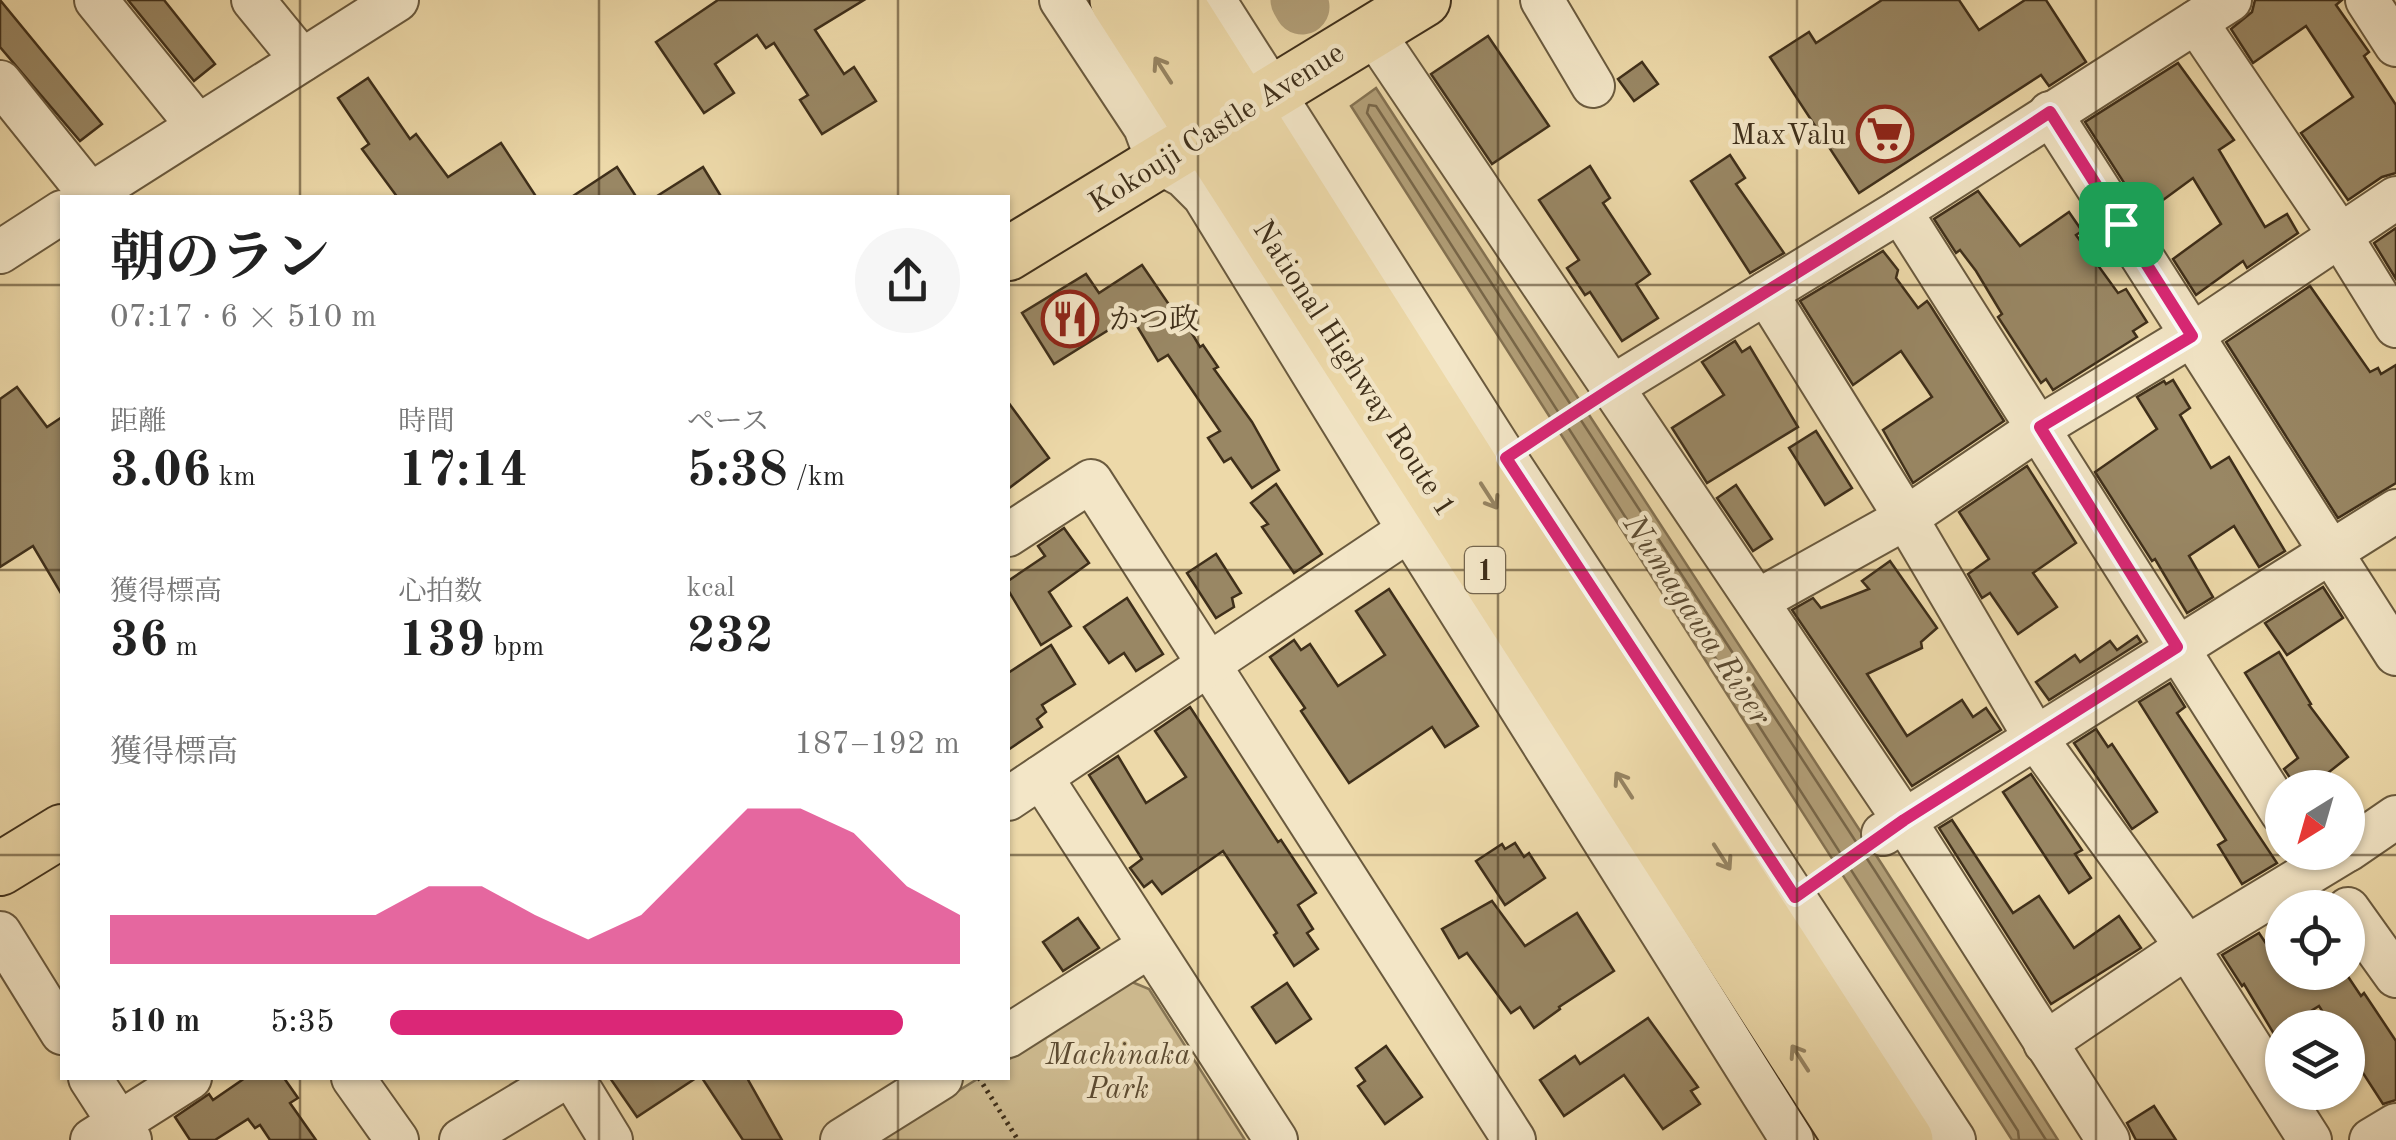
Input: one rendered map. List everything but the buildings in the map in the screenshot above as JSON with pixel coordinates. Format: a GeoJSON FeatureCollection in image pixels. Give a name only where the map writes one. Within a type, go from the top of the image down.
{"type":"FeatureCollection","features":[{"type":"Feature","properties":{"kind":"highway","name":"National Highway Route 1"},"geometry":{"type":"LineString","coordinates":[[1118,0],[1240,111],[1490,497],[1933,1137]]}},
{"type":"Feature","properties":{"kind":"highway","name":"National Highway Route 1"},"geometry":{"type":"LineString","coordinates":[[1174,0],[1852,1140]]}},
{"type":"Feature","properties":{"kind":"main road","name":"Kokouji Castle Avenue"},"geometry":{"type":"LineString","coordinates":[[1010,253],[1424,0]]}},
{"type":"Feature","properties":{"kind":"main road"},"geometry":{"type":"LineString","coordinates":[[0,869],[60,831]]}},
{"type":"Feature","properties":{"kind":"street"},"geometry":{"type":"LineString","coordinates":[[96,0],[198,126]]}},
{"type":"Feature","properties":{"kind":"street"},"geometry":{"type":"LineString","coordinates":[[253,0],[302,60]]}},
{"type":"Feature","properties":{"kind":"street"},"geometry":{"type":"LineString","coordinates":[[89,195],[397,0]]}},
{"type":"Feature","properties":{"kind":"street"},"geometry":{"type":"LineString","coordinates":[[1061,0],[1145,127],[1158,162],[1184,176],[1204,196],[1408,530],[1792,1140]]}},
{"type":"Feature","properties":{"kind":"street"},"geometry":{"type":"LineString","coordinates":[[1214,0],[1240,111],[1506,458],[1795,897],[1933,1137]]}},
{"type":"Feature","properties":{"kind":"street"},"geometry":{"type":"LineString","coordinates":[[1542,0],[1593,86]]}},
{"type":"Feature","properties":{"kind":"street"},"geometry":{"type":"LineString","coordinates":[[2367,0],[2396,45]]}},
{"type":"Feature","properties":{"kind":"street"},"geometry":{"type":"LineString","coordinates":[[1612,386],[1900,211],[2213,11],[2339,234],[2396,326]]}},
{"type":"Feature","properties":{"kind":"street"},"geometry":{"type":"LineString","coordinates":[[1372,31],[1757,601],[1894,827],[2045,1042],[2108,1140]]}},
{"type":"Feature","properties":{"kind":"street"},"geometry":{"type":"LineString","coordinates":[[0,82],[75,195]]}},
{"type":"Feature","properties":{"kind":"street"},"geometry":{"type":"LineString","coordinates":[[2050,112],[2396,654]]}},
{"type":"Feature","properties":{"kind":"street"},"geometry":{"type":"LineString","coordinates":[[1757,601],[1906,518],[2040,427],[2192,336],[2396,198]]}},
{"type":"Feature","properties":{"kind":"street"},"geometry":{"type":"LineString","coordinates":[[1900,211],[2265,786]]}},
{"type":"Feature","properties":{"kind":"street"},"geometry":{"type":"LineString","coordinates":[[0,252],[60,213]]}},
{"type":"Feature","properties":{"kind":"street"},"geometry":{"type":"LineString","coordinates":[[1766,293],[1906,518],[2035,738],[2187,947],[2310,1140]]}},
{"type":"Feature","properties":{"kind":"street"},"geometry":{"type":"LineString","coordinates":[[1010,534],[1091,480],[1514,1140]]}},
{"type":"Feature","properties":{"kind":"street"},"geometry":{"type":"LineString","coordinates":[[1894,827],[2396,511]]}},
{"type":"Feature","properties":{"kind":"street"},"geometry":{"type":"LineString","coordinates":[[1276,1140],[1148,947],[1024,788],[1408,530]]}},
{"type":"Feature","properties":{"kind":"street"},"geometry":{"type":"LineString","coordinates":[[2365,836],[2396,818]]}},
{"type":"Feature","properties":{"kind":"street"},"geometry":{"type":"LineString","coordinates":[[2045,1042],[2307,870]]}},
{"type":"Feature","properties":{"kind":"street"},"geometry":{"type":"LineString","coordinates":[[0,933],[60,1030]]}},
{"type":"Feature","properties":{"kind":"street"},"geometry":{"type":"LineString","coordinates":[[2365,933],[2396,976]]}},
{"type":"Feature","properties":{"kind":"street"},"geometry":{"type":"LineString","coordinates":[[1010,1035],[1148,947]]}},
{"type":"Feature","properties":{"kind":"street"},"geometry":{"type":"LineString","coordinates":[[91,1080],[113,1134],[187,1080]]}},
{"type":"Feature","properties":{"kind":"street"},"geometry":{"type":"LineString","coordinates":[[355,1080],[396,1140]]}},
{"type":"Feature","properties":{"kind":"street"},"geometry":{"type":"LineString","coordinates":[[461,1140],[561,1080]]}},
{"type":"Feature","properties":{"kind":"street"},"geometry":{"type":"LineString","coordinates":[[574,1080],[612,1140]]}},
{"type":"Feature","properties":{"kind":"street"},"geometry":{"type":"LineString","coordinates":[[842,1140],[938,1080]]}},
{"type":"Feature","properties":{"kind":"street"},"geometry":{"type":"LineString","coordinates":[[2371,1140],[2396,1125]]}},
{"type":"Feature","properties":{"kind":"path"},"geometry":{"type":"LineString","coordinates":[[1506,458],[1612,386]]}},
{"type":"Feature","properties":{"kind":"path"},"geometry":{"type":"LineString","coordinates":[[1795,897],[1894,827]]}},
{"type":"Feature","properties":{"kind":"path"},"geometry":{"type":"LineString","coordinates":[[980,1080],[1018,1140]]}},
{"type":"Feature","properties":{"kind":"green space","name":"Machinaka Park"},"geometry":{"type":"Polygon","coordinates":[[[1132,982],[1149,989],[1245,1140],[879,1140],[976,1080],[1010,1080],[1010,1059],[1132,982]]]}},
{"type":"Feature","properties":{"kind":"water"},"geometry":{"type":"Polygon","coordinates":[[[1376,88],[2058,1140],[2012,1140],[1351,106],[1376,88]]]}},
{"type":"Feature","properties":{"kind":"waterway","name":"Numagawa River"},"geometry":{"type":"LineString","coordinates":[[1298,0],[1302,7]]}},
{"type":"Feature","properties":{"kind":"place","name":"MaxValu"},"geometry":{"type":"Point","coordinates":[1885,134]}},
{"type":"Feature","properties":{"kind":"place","name":"かつ政"},"geometry":{"type":"Point","coordinates":[1070,319]}},
{"type":"Feature","properties":{"kind":"route"},"geometry":{"type":"LineString","coordinates":[[2050,112],[2121,224],[2192,336],[2040,427],[2177,647],[1904,820],[1795,897],[1506,458],[1612,386],[1900,211],[2050,112]]}}]}
